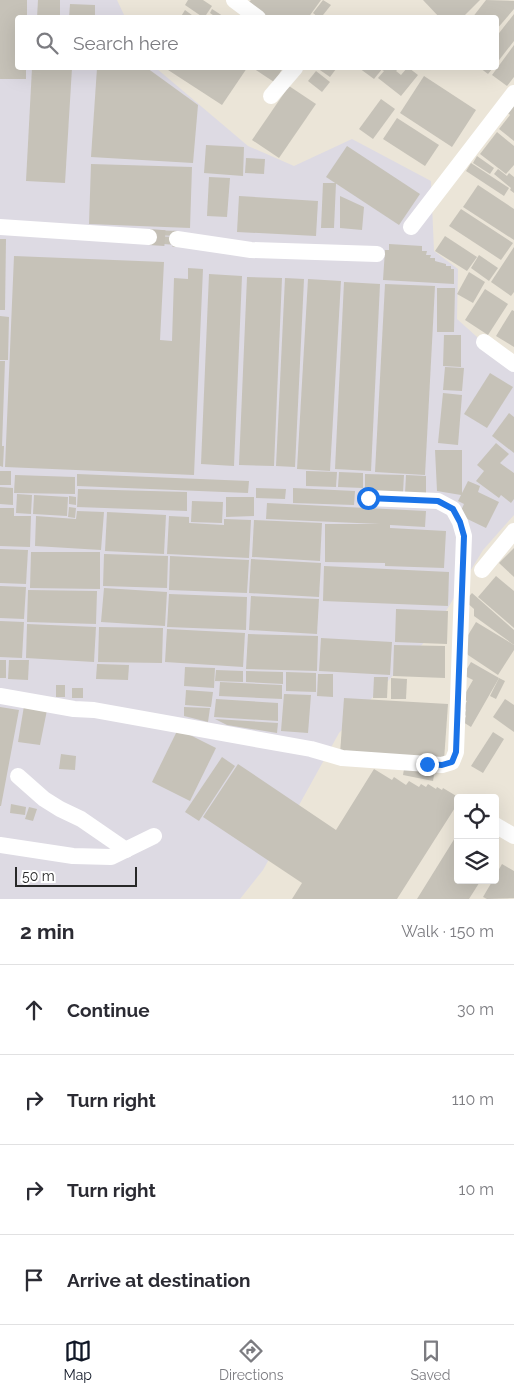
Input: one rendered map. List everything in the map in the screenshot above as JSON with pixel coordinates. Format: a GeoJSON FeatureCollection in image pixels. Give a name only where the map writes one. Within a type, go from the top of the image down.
{"type":"FeatureCollection","features":[{"type":"Feature","properties":{"kind":"street"},"geometry":{"type":"LineString","coordinates":[[234,0],[254,15]]}},
{"type":"Feature","properties":{"kind":"street"},"geometry":{"type":"LineString","coordinates":[[271,96],[294,70]]}},
{"type":"Feature","properties":{"kind":"street"},"geometry":{"type":"LineString","coordinates":[[411,227],[514,93]]}},
{"type":"Feature","properties":{"kind":"street"},"geometry":{"type":"LineString","coordinates":[[0,227],[149,237]]}},
{"type":"Feature","properties":{"kind":"street"},"geometry":{"type":"LineString","coordinates":[[177,239],[251,250],[377,254]]}},
{"type":"Feature","properties":{"kind":"street"},"geometry":{"type":"LineString","coordinates":[[484,342],[514,364]]}},
{"type":"Feature","properties":{"kind":"street"},"geometry":{"type":"LineString","coordinates":[[0,696],[74,709],[94,710],[311,749],[342,758],[442,765],[452,762],[456,752],[464,536],[460,522],[453,509],[438,501],[368,498]]}},
{"type":"Feature","properties":{"kind":"street"},"geometry":{"type":"LineString","coordinates":[[482,570],[514,532]]}},
{"type":"Feature","properties":{"kind":"street"},"geometry":{"type":"LineString","coordinates":[[18,776],[44,799],[81,819],[126,850]]}},
{"type":"Feature","properties":{"kind":"street"},"geometry":{"type":"LineString","coordinates":[[499,827],[514,836]]}},
{"type":"Feature","properties":{"kind":"street"},"geometry":{"type":"LineString","coordinates":[[0,845],[96,858],[111,857],[154,836]]}},
{"type":"Feature","properties":{"kind":"shaded area"},"geometry":{"type":"Polygon","coordinates":[[[0,0],[117,0],[124,15],[15,15],[15,70],[158,70],[248,146],[294,166],[352,139],[431,181],[434,251],[458,269],[457,319],[514,370],[514,515],[483,550],[432,634],[339,733],[263,870],[240,899],[0,899],[0,0]]]}},
{"type":"Feature","properties":{"kind":"building"},"geometry":{"type":"Polygon","coordinates":[[[0,0],[27,0],[27,15],[15,15],[15,70],[26,70],[26,79],[0,79],[0,0]]]}},
{"type":"Feature","properties":{"kind":"building"},"geometry":{"type":"Polygon","coordinates":[[[38,0],[60,0],[60,15],[37,15],[38,0]]]}},
{"type":"Feature","properties":{"kind":"building"},"geometry":{"type":"Polygon","coordinates":[[[188,0],[203,0],[212,6],[206,15],[200,15],[185,5],[188,0]]]}},
{"type":"Feature","properties":{"kind":"building"},"geometry":{"type":"Polygon","coordinates":[[[251,0],[321,0],[310,15],[265,15],[249,2],[251,0]]]}},
{"type":"Feature","properties":{"kind":"building"},"geometry":{"type":"Polygon","coordinates":[[[323,0],[331,5],[323,15],[313,13],[323,0]]]}},
{"type":"Feature","properties":{"kind":"building"},"geometry":{"type":"Polygon","coordinates":[[[423,0],[480,0],[465,15],[437,15],[423,0]]]}},
{"type":"Feature","properties":{"kind":"building"},"geometry":{"type":"Polygon","coordinates":[[[486,0],[514,1],[514,9],[499,26],[499,15],[474,15],[486,0]]]}},
{"type":"Feature","properties":{"kind":"building"},"geometry":{"type":"Polygon","coordinates":[[[70,4],[95,5],[95,15],[69,15],[70,4]]]}},
{"type":"Feature","properties":{"kind":"building"},"geometry":{"type":"Polygon","coordinates":[[[212,9],[221,15],[213,15],[210,13],[212,9]]]}},
{"type":"Feature","properties":{"kind":"building"},"geometry":{"type":"Polygon","coordinates":[[[185,10],[192,15],[182,15],[185,10]]]}},
{"type":"Feature","properties":{"kind":"building"},"geometry":{"type":"Polygon","coordinates":[[[514,14],[514,41],[499,60],[499,33],[514,14]]]}},
{"type":"Feature","properties":{"kind":"building"},"geometry":{"type":"Polygon","coordinates":[[[514,45],[514,77],[507,86],[492,75],[496,70],[499,70],[499,65],[514,45]]]}},
{"type":"Feature","properties":{"kind":"building"},"geometry":{"type":"Polygon","coordinates":[[[32,70],[72,70],[65,183],[26,181],[32,70]]]}},
{"type":"Feature","properties":{"kind":"building"},"geometry":{"type":"Polygon","coordinates":[[[97,70],[150,70],[198,105],[193,163],[91,157],[97,70]]]}},
{"type":"Feature","properties":{"kind":"building"},"geometry":{"type":"Polygon","coordinates":[[[168,70],[246,70],[222,105],[168,70]]]}},
{"type":"Feature","properties":{"kind":"building"},"geometry":{"type":"Polygon","coordinates":[[[256,70],[282,70],[274,82],[256,70]]]}},
{"type":"Feature","properties":{"kind":"building"},"geometry":{"type":"Polygon","coordinates":[[[320,70],[335,70],[330,77],[320,70]]]}},
{"type":"Feature","properties":{"kind":"building"},"geometry":{"type":"Polygon","coordinates":[[[362,70],[381,70],[374,79],[362,70]]]}},
{"type":"Feature","properties":{"kind":"building"},"geometry":{"type":"Polygon","coordinates":[[[382,70],[397,70],[401,75],[405,70],[412,70],[418,75],[401,96],[378,78],[384,71],[382,70]]]}},
{"type":"Feature","properties":{"kind":"building"},"geometry":{"type":"Polygon","coordinates":[[[483,70],[491,70],[488,74],[483,70]]]}},
{"type":"Feature","properties":{"kind":"building"},"geometry":{"type":"Polygon","coordinates":[[[316,71],[330,82],[322,92],[308,81],[316,71]]]}},
{"type":"Feature","properties":{"kind":"building"},"geometry":{"type":"Polygon","coordinates":[[[424,76],[476,110],[452,147],[400,113],[424,76]]]}},
{"type":"Feature","properties":{"kind":"building"},"geometry":{"type":"Polygon","coordinates":[[[289,86],[316,104],[279,158],[252,140],[289,86]]]}},
{"type":"Feature","properties":{"kind":"building"},"geometry":{"type":"Polygon","coordinates":[[[381,99],[395,109],[373,139],[359,129],[381,99]]]}},
{"type":"Feature","properties":{"kind":"building"},"geometry":{"type":"Polygon","coordinates":[[[514,103],[514,141],[499,129],[510,115],[507,112],[514,103]]]}},
{"type":"Feature","properties":{"kind":"building"},"geometry":{"type":"Polygon","coordinates":[[[397,118],[439,145],[425,166],[383,139],[397,118]]]}},
{"type":"Feature","properties":{"kind":"building"},"geometry":{"type":"Polygon","coordinates":[[[497,132],[514,146],[514,165],[506,174],[480,154],[497,132]]]}},
{"type":"Feature","properties":{"kind":"building"},"geometry":{"type":"Polygon","coordinates":[[[206,145],[244,147],[243,176],[204,173],[206,145]]]}},
{"type":"Feature","properties":{"kind":"building"},"geometry":{"type":"Polygon","coordinates":[[[347,146],[420,194],[399,225],[326,177],[347,146]]]}},
{"type":"Feature","properties":{"kind":"building"},"geometry":{"type":"Polygon","coordinates":[[[477,156],[494,168],[490,174],[473,163],[477,156]]]}},
{"type":"Feature","properties":{"kind":"building"},"geometry":{"type":"Polygon","coordinates":[[[246,158],[265,159],[264,174],[245,173],[246,158]]]}},
{"type":"Feature","properties":{"kind":"building"},"geometry":{"type":"Polygon","coordinates":[[[471,163],[509,188],[504,196],[466,171],[471,163]]]}},
{"type":"Feature","properties":{"kind":"building"},"geometry":{"type":"Polygon","coordinates":[[[91,164],[192,167],[190,228],[89,224],[91,164]]]}},
{"type":"Feature","properties":{"kind":"building"},"geometry":{"type":"Polygon","coordinates":[[[498,169],[507,176],[509,173],[514,177],[514,193],[510,190],[511,188],[494,174],[498,169]]]}},
{"type":"Feature","properties":{"kind":"building"},"geometry":{"type":"Polygon","coordinates":[[[209,177],[230,178],[227,217],[207,216],[209,177]]]}},
{"type":"Feature","properties":{"kind":"building"},"geometry":{"type":"Polygon","coordinates":[[[323,183],[336,183],[334,228],[321,228],[323,183]]]}},
{"type":"Feature","properties":{"kind":"building"},"geometry":{"type":"Polygon","coordinates":[[[478,185],[514,209],[514,240],[463,207],[478,185]]]}},
{"type":"Feature","properties":{"kind":"building"},"geometry":{"type":"Polygon","coordinates":[[[239,196],[318,201],[316,236],[237,232],[239,196]]]}},
{"type":"Feature","properties":{"kind":"building"},"geometry":{"type":"Polygon","coordinates":[[[340,196],[364,207],[362,230],[340,228],[340,196]]]}},
{"type":"Feature","properties":{"kind":"building"},"geometry":{"type":"Polygon","coordinates":[[[461,209],[513,243],[501,260],[449,226],[461,209]]]}},
{"type":"Feature","properties":{"kind":"building"},"geometry":{"type":"Polygon","coordinates":[[[151,230],[178,231],[178,236],[151,235],[151,230]]]}},
{"type":"Feature","properties":{"kind":"building"},"geometry":{"type":"Polygon","coordinates":[[[149,236],[177,237],[177,245],[149,243],[149,236]]]}},
{"type":"Feature","properties":{"kind":"building"},"geometry":{"type":"Polygon","coordinates":[[[445,236],[477,257],[467,271],[435,251],[445,236]]]}},
{"type":"Feature","properties":{"kind":"building"},"geometry":{"type":"Polygon","coordinates":[[[0,239],[6,239],[5,310],[0,310],[0,239]]]}},
{"type":"Feature","properties":{"kind":"building"},"geometry":{"type":"Polygon","coordinates":[[[389,244],[422,246],[422,251],[427,251],[426,255],[431,255],[430,258],[435,258],[435,261],[451,266],[451,269],[454,269],[454,284],[383,280],[385,250],[389,250],[389,244]]]}},
{"type":"Feature","properties":{"kind":"building"},"geometry":{"type":"Polygon","coordinates":[[[514,247],[514,292],[511,296],[491,282],[514,247]]]}},
{"type":"Feature","properties":{"kind":"building"},"geometry":{"type":"Polygon","coordinates":[[[479,255],[498,268],[489,281],[471,268],[479,255]]]}},
{"type":"Feature","properties":{"kind":"building"},"geometry":{"type":"Polygon","coordinates":[[[14,256],[164,262],[160,340],[172,341],[174,278],[188,279],[188,268],[203,269],[194,475],[5,467],[14,256]]]}},
{"type":"Feature","properties":{"kind":"building"},"geometry":{"type":"Polygon","coordinates":[[[469,272],[485,282],[473,303],[457,294],[469,272]]]}},
{"type":"Feature","properties":{"kind":"building"},"geometry":{"type":"Polygon","coordinates":[[[209,274],[242,276],[234,466],[201,464],[209,274]]]}},
{"type":"Feature","properties":{"kind":"building"},"geometry":{"type":"Polygon","coordinates":[[[247,277],[282,278],[274,466],[239,465],[247,277]]]}},
{"type":"Feature","properties":{"kind":"building"},"geometry":{"type":"Polygon","coordinates":[[[285,278],[304,279],[295,467],[276,466],[285,278]]]}},
{"type":"Feature","properties":{"kind":"building"},"geometry":{"type":"Polygon","coordinates":[[[308,279],[341,281],[330,471],[297,469],[308,279]]]}},
{"type":"Feature","properties":{"kind":"building"},"geometry":{"type":"Polygon","coordinates":[[[344,282],[380,284],[371,471],[335,469],[344,282]]]}},
{"type":"Feature","properties":{"kind":"building"},"geometry":{"type":"Polygon","coordinates":[[[385,284],[435,286],[425,475],[375,472],[385,284]]]}},
{"type":"Feature","properties":{"kind":"building"},"geometry":{"type":"Polygon","coordinates":[[[437,288],[455,288],[454,332],[437,332],[437,288]]]}},
{"type":"Feature","properties":{"kind":"building"},"geometry":{"type":"Polygon","coordinates":[[[485,289],[508,304],[488,335],[465,320],[485,289]]]}},
{"type":"Feature","properties":{"kind":"building"},"geometry":{"type":"Polygon","coordinates":[[[512,310],[514,311],[514,347],[496,336],[512,310]]]}},
{"type":"Feature","properties":{"kind":"building"},"geometry":{"type":"Polygon","coordinates":[[[0,316],[9,317],[8,360],[0,360],[0,316]]]}},
{"type":"Feature","properties":{"kind":"building"},"geometry":{"type":"Polygon","coordinates":[[[444,335],[461,335],[461,367],[443,366],[444,335]]]}},
{"type":"Feature","properties":{"kind":"building"},"geometry":{"type":"Polygon","coordinates":[[[0,361],[5,361],[3,467],[0,466],[0,361]]]}},
{"type":"Feature","properties":{"kind":"building"},"geometry":{"type":"Polygon","coordinates":[[[445,367],[464,368],[462,391],[443,390],[445,367]]]}},
{"type":"Feature","properties":{"kind":"building"},"geometry":{"type":"Polygon","coordinates":[[[490,373],[513,387],[487,428],[464,414],[490,373]]]}},
{"type":"Feature","properties":{"kind":"building"},"geometry":{"type":"Polygon","coordinates":[[[443,393],[462,395],[458,445],[438,443],[443,393]]]}},
{"type":"Feature","properties":{"kind":"building"},"geometry":{"type":"Polygon","coordinates":[[[509,413],[514,417],[514,453],[492,436],[509,413]]]}},
{"type":"Feature","properties":{"kind":"building"},"geometry":{"type":"Polygon","coordinates":[[[496,443],[509,454],[500,463],[514,473],[514,499],[511,503],[501,495],[499,498],[476,481],[484,471],[477,465],[496,443]]]}},
{"type":"Feature","properties":{"kind":"building"},"geometry":{"type":"Polygon","coordinates":[[[435,450],[462,450],[462,493],[468,481],[480,486],[478,492],[499,502],[486,528],[459,515],[464,504],[458,501],[461,495],[437,491],[435,450]]]}},
{"type":"Feature","properties":{"kind":"building"},"geometry":{"type":"Polygon","coordinates":[[[0,471],[11,471],[11,485],[0,485],[0,471]]]}},
{"type":"Feature","properties":{"kind":"building"},"geometry":{"type":"Polygon","coordinates":[[[306,471],[337,472],[336,487],[306,486],[306,471]]]}},
{"type":"Feature","properties":{"kind":"building"},"geometry":{"type":"Polygon","coordinates":[[[339,472],[363,473],[363,488],[338,487],[339,472]]]}},
{"type":"Feature","properties":{"kind":"building"},"geometry":{"type":"Polygon","coordinates":[[[77,474],[249,481],[248,493],[77,486],[77,474]]]}},
{"type":"Feature","properties":{"kind":"building"},"geometry":{"type":"Polygon","coordinates":[[[365,474],[404,475],[403,492],[365,491],[365,474]]]}},
{"type":"Feature","properties":{"kind":"building"},"geometry":{"type":"Polygon","coordinates":[[[15,475],[75,477],[75,494],[14,493],[15,475]]]}},
{"type":"Feature","properties":{"kind":"building"},"geometry":{"type":"Polygon","coordinates":[[[406,475],[426,476],[426,494],[405,494],[406,475]]]}},
{"type":"Feature","properties":{"kind":"building"},"geometry":{"type":"Polygon","coordinates":[[[0,487],[13,488],[13,505],[0,504],[0,487]]]}},
{"type":"Feature","properties":{"kind":"building"},"geometry":{"type":"Polygon","coordinates":[[[256,488],[286,489],[285,499],[256,498],[256,488]]]}},
{"type":"Feature","properties":{"kind":"building"},"geometry":{"type":"Polygon","coordinates":[[[293,488],[355,491],[354,505],[293,503],[293,488]]]}},
{"type":"Feature","properties":{"kind":"building"},"geometry":{"type":"Polygon","coordinates":[[[78,489],[187,492],[187,511],[77,507],[78,489]]]}},
{"type":"Feature","properties":{"kind":"building"},"geometry":{"type":"Polygon","coordinates":[[[17,494],[32,495],[31,514],[16,513],[17,494]]]}},
{"type":"Feature","properties":{"kind":"building"},"geometry":{"type":"Polygon","coordinates":[[[34,495],[68,497],[67,516],[33,514],[34,495]]]}},
{"type":"Feature","properties":{"kind":"building"},"geometry":{"type":"Polygon","coordinates":[[[69,496],[76,497],[76,505],[69,504],[69,496]]]}},
{"type":"Feature","properties":{"kind":"building"},"geometry":{"type":"Polygon","coordinates":[[[226,497],[254,497],[254,516],[226,517],[226,497]]]}},
{"type":"Feature","properties":{"kind":"building"},"geometry":{"type":"Polygon","coordinates":[[[192,501],[223,502],[222,523],[191,522],[192,501]]]}},
{"type":"Feature","properties":{"kind":"building"},"geometry":{"type":"Polygon","coordinates":[[[267,503],[426,511],[425,527],[390,525],[390,528],[446,531],[444,568],[385,566],[385,563],[325,562],[325,524],[380,524],[266,519],[267,503]]]}},
{"type":"Feature","properties":{"kind":"building"},"geometry":{"type":"Polygon","coordinates":[[[69,507],[76,508],[75,518],[68,517],[69,507]]]}},
{"type":"Feature","properties":{"kind":"building"},"geometry":{"type":"Polygon","coordinates":[[[0,508],[14,508],[14,516],[31,516],[30,547],[0,546],[0,508]]]}},
{"type":"Feature","properties":{"kind":"building"},"geometry":{"type":"Polygon","coordinates":[[[77,511],[104,512],[101,550],[35,546],[36,516],[76,519],[77,511]]]}},
{"type":"Feature","properties":{"kind":"building"},"geometry":{"type":"Polygon","coordinates":[[[107,512],[166,515],[164,554],[105,551],[107,512]]]}},
{"type":"Feature","properties":{"kind":"building"},"geometry":{"type":"Polygon","coordinates":[[[169,516],[189,517],[189,523],[224,525],[224,519],[251,520],[249,558],[167,554],[169,516]]]}},
{"type":"Feature","properties":{"kind":"building"},"geometry":{"type":"Polygon","coordinates":[[[254,520],[322,523],[320,561],[252,557],[254,520]]]}},
{"type":"Feature","properties":{"kind":"building"},"geometry":{"type":"Polygon","coordinates":[[[514,548],[514,577],[499,563],[514,548]]]}},
{"type":"Feature","properties":{"kind":"building"},"geometry":{"type":"Polygon","coordinates":[[[0,549],[28,550],[26,584],[0,583],[0,549]]]}},
{"type":"Feature","properties":{"kind":"building"},"geometry":{"type":"Polygon","coordinates":[[[31,552],[100,552],[100,589],[30,588],[31,552]]]}},
{"type":"Feature","properties":{"kind":"building"},"geometry":{"type":"Polygon","coordinates":[[[104,554],[168,556],[167,588],[103,586],[104,554]]]}},
{"type":"Feature","properties":{"kind":"building"},"geometry":{"type":"Polygon","coordinates":[[[170,556],[249,560],[247,593],[169,590],[170,556]]]}},
{"type":"Feature","properties":{"kind":"building"},"geometry":{"type":"Polygon","coordinates":[[[251,559],[321,563],[319,597],[249,593],[251,559]]]}},
{"type":"Feature","properties":{"kind":"building"},"geometry":{"type":"Polygon","coordinates":[[[324,566],[449,572],[448,606],[323,601],[324,566]]]}},
{"type":"Feature","properties":{"kind":"building"},"geometry":{"type":"Polygon","coordinates":[[[496,576],[514,591],[514,628],[478,597],[496,576]]]}},
{"type":"Feature","properties":{"kind":"building"},"geometry":{"type":"Polygon","coordinates":[[[0,586],[26,587],[24,619],[0,618],[0,586]]]}},
{"type":"Feature","properties":{"kind":"building"},"geometry":{"type":"Polygon","coordinates":[[[104,588],[167,592],[165,626],[101,622],[104,588]]]}},
{"type":"Feature","properties":{"kind":"building"},"geometry":{"type":"Polygon","coordinates":[[[28,590],[97,591],[96,624],[27,622],[28,590]]]}},
{"type":"Feature","properties":{"kind":"building"},"geometry":{"type":"Polygon","coordinates":[[[472,593],[514,630],[514,645],[474,616],[474,609],[465,601],[472,593]]]}},
{"type":"Feature","properties":{"kind":"building"},"geometry":{"type":"Polygon","coordinates":[[[169,594],[247,597],[246,630],[167,627],[169,594]]]}},
{"type":"Feature","properties":{"kind":"building"},"geometry":{"type":"Polygon","coordinates":[[[251,596],[319,599],[317,634],[249,630],[251,596]]]}},
{"type":"Feature","properties":{"kind":"building"},"geometry":{"type":"Polygon","coordinates":[[[396,609],[448,611],[447,644],[395,642],[396,609]]]}},
{"type":"Feature","properties":{"kind":"building"},"geometry":{"type":"Polygon","coordinates":[[[0,621],[24,622],[22,658],[0,657],[0,621]]]}},
{"type":"Feature","properties":{"kind":"building"},"geometry":{"type":"Polygon","coordinates":[[[476,622],[514,645],[514,650],[498,675],[468,655],[462,645],[476,622]]]}},
{"type":"Feature","properties":{"kind":"building"},"geometry":{"type":"Polygon","coordinates":[[[27,624],[96,627],[94,662],[26,658],[27,624]]]}},
{"type":"Feature","properties":{"kind":"building"},"geometry":{"type":"Polygon","coordinates":[[[99,627],[163,628],[162,663],[98,662],[99,627]]]}},
{"type":"Feature","properties":{"kind":"building"},"geometry":{"type":"Polygon","coordinates":[[[167,629],[245,633],[243,667],[165,662],[167,629]]]}},
{"type":"Feature","properties":{"kind":"building"},"geometry":{"type":"Polygon","coordinates":[[[248,634],[318,636],[317,671],[246,669],[248,634]]]}},
{"type":"Feature","properties":{"kind":"building"},"geometry":{"type":"Polygon","coordinates":[[[321,638],[392,642],[390,675],[319,671],[321,638]]]}},
{"type":"Feature","properties":{"kind":"building"},"geometry":{"type":"Polygon","coordinates":[[[394,645],[445,646],[445,678],[393,676],[394,645]]]}},
{"type":"Feature","properties":{"kind":"building"},"geometry":{"type":"Polygon","coordinates":[[[0,660],[6,660],[6,678],[0,678],[0,660]]]}},
{"type":"Feature","properties":{"kind":"building"},"geometry":{"type":"Polygon","coordinates":[[[9,660],[29,660],[28,680],[8,679],[9,660]]]}},
{"type":"Feature","properties":{"kind":"building"},"geometry":{"type":"Polygon","coordinates":[[[471,662],[499,678],[471,727],[463,722],[466,710],[463,708],[467,701],[462,699],[473,680],[463,675],[471,662]]]}},
{"type":"Feature","properties":{"kind":"building"},"geometry":{"type":"Polygon","coordinates":[[[97,664],[129,665],[128,680],[96,679],[97,664]]]}},
{"type":"Feature","properties":{"kind":"building"},"geometry":{"type":"Polygon","coordinates":[[[185,667],[215,668],[214,688],[184,686],[185,667]]]}},
{"type":"Feature","properties":{"kind":"building"},"geometry":{"type":"Polygon","coordinates":[[[216,670],[243,671],[243,682],[215,681],[216,670]]]}},
{"type":"Feature","properties":{"kind":"building"},"geometry":{"type":"Polygon","coordinates":[[[246,671],[283,672],[283,684],[246,682],[246,671]]]}},
{"type":"Feature","properties":{"kind":"building"},"geometry":{"type":"Polygon","coordinates":[[[286,672],[316,673],[316,692],[286,691],[286,672]]]}},
{"type":"Feature","properties":{"kind":"building"},"geometry":{"type":"Polygon","coordinates":[[[318,674],[333,674],[333,697],[317,696],[318,674]]]}},
{"type":"Feature","properties":{"kind":"building"},"geometry":{"type":"Polygon","coordinates":[[[374,677],[388,677],[387,698],[373,698],[374,677]]]}},
{"type":"Feature","properties":{"kind":"building"},"geometry":{"type":"Polygon","coordinates":[[[391,678],[407,679],[406,699],[391,699],[391,678]]]}},
{"type":"Feature","properties":{"kind":"building"},"geometry":{"type":"Polygon","coordinates":[[[499,678],[505,681],[496,699],[490,696],[499,678]]]}},
{"type":"Feature","properties":{"kind":"building"},"geometry":{"type":"Polygon","coordinates":[[[220,682],[282,685],[282,699],[219,696],[220,682]]]}},
{"type":"Feature","properties":{"kind":"building"},"geometry":{"type":"Polygon","coordinates":[[[56,685],[65,685],[65,697],[56,697],[56,685]]]}},
{"type":"Feature","properties":{"kind":"building"},"geometry":{"type":"Polygon","coordinates":[[[72,688],[83,688],[83,698],[72,698],[72,688]]]}},
{"type":"Feature","properties":{"kind":"building"},"geometry":{"type":"Polygon","coordinates":[[[186,690],[213,692],[211,707],[185,705],[186,690]]]}},
{"type":"Feature","properties":{"kind":"building"},"geometry":{"type":"Polygon","coordinates":[[[284,694],[311,695],[308,733],[281,731],[284,694]]]}},
{"type":"Feature","properties":{"kind":"building"},"geometry":{"type":"Polygon","coordinates":[[[344,698],[448,704],[444,760],[340,754],[344,698]]]}},
{"type":"Feature","properties":{"kind":"building"},"geometry":{"type":"Polygon","coordinates":[[[216,699],[278,703],[278,721],[214,717],[216,699]]]}},
{"type":"Feature","properties":{"kind":"building"},"geometry":{"type":"Polygon","coordinates":[[[505,699],[514,705],[514,732],[493,717],[505,699]]]}},
{"type":"Feature","properties":{"kind":"building"},"geometry":{"type":"Polygon","coordinates":[[[24,706],[47,710],[40,745],[18,742],[24,706]]]}},
{"type":"Feature","properties":{"kind":"building"},"geometry":{"type":"Polygon","coordinates":[[[0,707],[19,710],[1,806],[0,806],[0,707]]]}},
{"type":"Feature","properties":{"kind":"building"},"geometry":{"type":"Polygon","coordinates":[[[184,707],[210,708],[208,722],[184,716],[184,707]]]}},
{"type":"Feature","properties":{"kind":"building"},"geometry":{"type":"Polygon","coordinates":[[[215,719],[278,723],[277,733],[227,725],[215,719]]]}},
{"type":"Feature","properties":{"kind":"building"},"geometry":{"type":"Polygon","coordinates":[[[178,729],[216,748],[190,801],[152,782],[178,729]]]}},
{"type":"Feature","properties":{"kind":"building"},"geometry":{"type":"Polygon","coordinates":[[[493,732],[504,739],[483,773],[471,766],[493,732]]]}},
{"type":"Feature","properties":{"kind":"building"},"geometry":{"type":"Polygon","coordinates":[[[61,754],[76,756],[75,770],[59,769],[61,754]]]}},
{"type":"Feature","properties":{"kind":"building"},"geometry":{"type":"Polygon","coordinates":[[[222,757],[235,766],[199,821],[185,812],[222,757]]]}},
{"type":"Feature","properties":{"kind":"building"},"geometry":{"type":"Polygon","coordinates":[[[405,763],[435,769],[433,781],[403,775],[405,763]]]}},
{"type":"Feature","properties":{"kind":"building"},"geometry":{"type":"Polygon","coordinates":[[[238,764],[336,830],[374,769],[392,780],[394,777],[406,785],[409,781],[419,787],[421,784],[426,787],[428,784],[436,789],[437,787],[442,790],[443,788],[454,795],[454,809],[397,899],[292,899],[302,883],[203,817],[238,764]]]}},
{"type":"Feature","properties":{"kind":"building"},"geometry":{"type":"Polygon","coordinates":[[[11,804],[26,807],[25,815],[10,813],[11,804]]]}},
{"type":"Feature","properties":{"kind":"building"},"geometry":{"type":"Polygon","coordinates":[[[29,807],[37,809],[33,821],[25,819],[29,807]]]}},
{"type":"Feature","properties":{"kind":"building"},"geometry":{"type":"Polygon","coordinates":[[[454,839],[454,884],[478,884],[469,899],[417,899],[454,839]]]}},
{"type":"Feature","properties":{"kind":"building"},"geometry":{"type":"Polygon","coordinates":[[[502,864],[514,871],[514,898],[487,899],[483,897],[491,884],[499,884],[499,869],[502,864]]]}},
{"type":"Feature","properties":{"kind":"tunnel"},"geometry":{"type":"LineString","coordinates":[[149,237],[177,239]]}},
{"type":"Feature","properties":{"kind":"route"},"geometry":{"type":"LineString","coordinates":[[368,498],[438,501],[453,509],[460,522],[464,536],[456,752],[452,762],[442,765],[427,764]]}}]}
